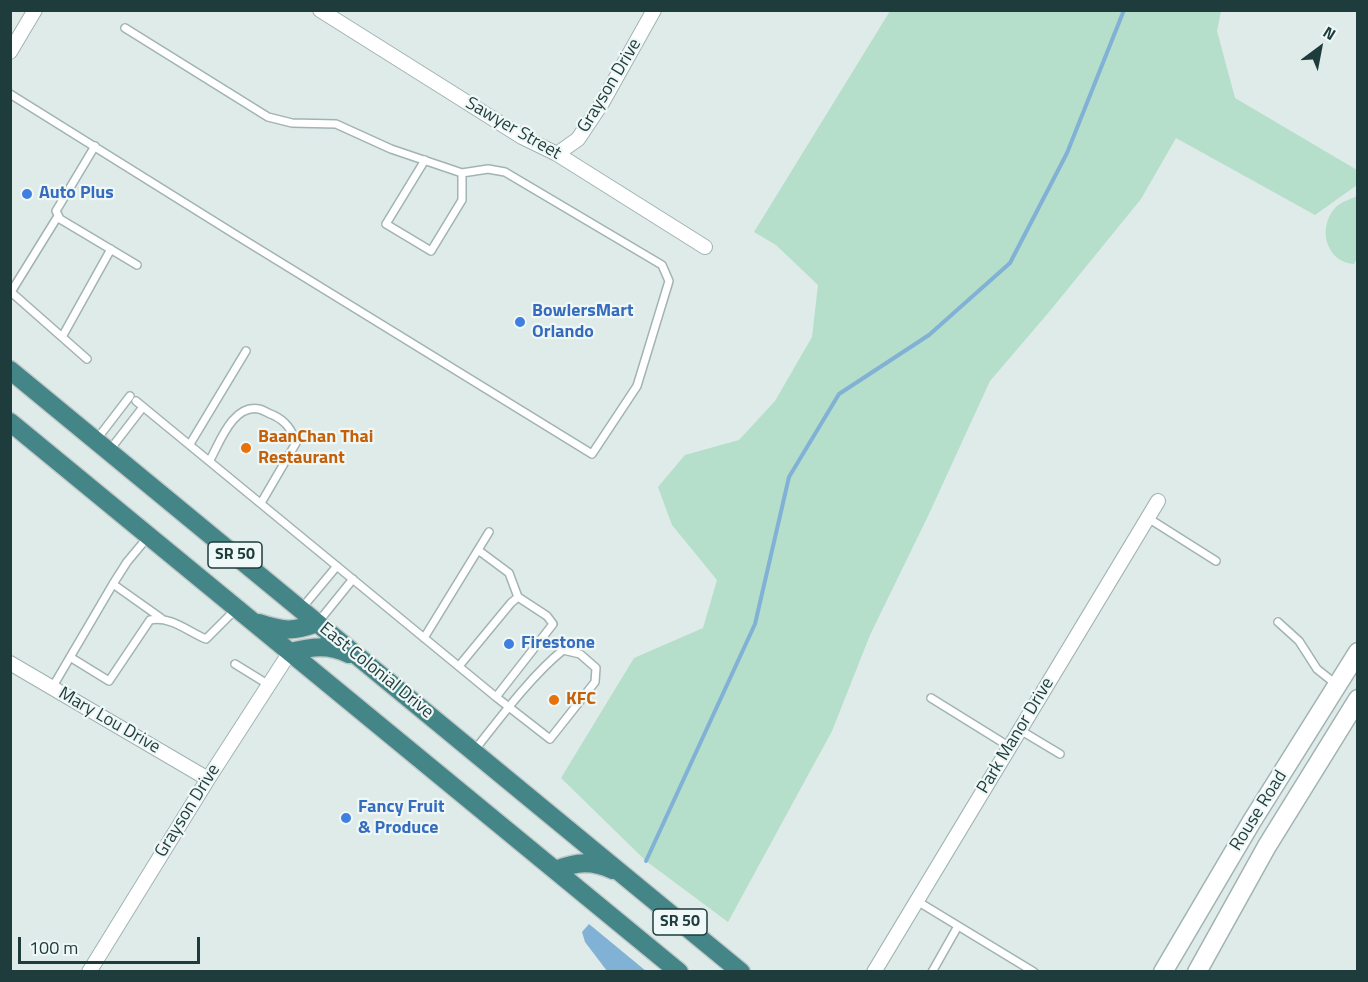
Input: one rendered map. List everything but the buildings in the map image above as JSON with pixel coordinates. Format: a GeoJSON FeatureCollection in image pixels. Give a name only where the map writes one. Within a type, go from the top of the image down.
{"type":"FeatureCollection","features":[{"type":"Feature","properties":{"kind":"highway","name":"East Colonial Drive"},"geometry":{"type":"LineString","coordinates":[[10,370],[741,972]]}},
{"type":"Feature","properties":{"kind":"highway","name":"SR 50"},"geometry":{"type":"LineString","coordinates":[[10,422],[680,972]]}},
{"type":"Feature","properties":{"kind":"highway"},"geometry":{"type":"LineString","coordinates":[[251,620],[276,629],[298,630],[317,623]]}},
{"type":"Feature","properties":{"kind":"highway"},"geometry":{"type":"LineString","coordinates":[[290,652],[316,646],[338,649],[361,660]]}},
{"type":"Feature","properties":{"kind":"highway"},"geometry":{"type":"LineString","coordinates":[[555,870],[576,862],[601,865],[625,876]]}},
{"type":"Feature","properties":{"kind":"street"},"geometry":{"type":"LineString","coordinates":[[10,52],[35,10]]}},
{"type":"Feature","properties":{"kind":"street","name":"Sawyer Street"},"geometry":{"type":"LineString","coordinates":[[320,10],[522,137],[557,154],[705,247]]}},
{"type":"Feature","properties":{"kind":"street","name":"Grayson Drive"},"geometry":{"type":"LineString","coordinates":[[557,154],[578,139],[602,103],[654,10]]}},
{"type":"Feature","properties":{"kind":"street","name":"Park Manor Drive"},"geometry":{"type":"LineString","coordinates":[[874,972],[1158,501]]}},
{"type":"Feature","properties":{"kind":"street","name":"Grayson Drive"},"geometry":{"type":"LineString","coordinates":[[89,972],[208,779],[290,652]]}},
{"type":"Feature","properties":{"kind":"street","name":"Rouse Road"},"geometry":{"type":"LineString","coordinates":[[1163,972],[1252,820],[1358,652]]}},
{"type":"Feature","properties":{"kind":"street","name":"Mary Lou Drive"},"geometry":{"type":"LineString","coordinates":[[10,663],[208,779]]}},
{"type":"Feature","properties":{"kind":"street","name":"Rouse Road"},"geometry":{"type":"LineString","coordinates":[[1197,972],[1267,846],[1358,699]]}},
{"type":"Feature","properties":{"kind":"lane"},"geometry":{"type":"LineString","coordinates":[[10,94],[592,454],[637,386],[669,281],[662,265],[505,172],[488,169],[462,173],[391,149],[336,124],[292,123],[268,117],[125,28]]}},
{"type":"Feature","properties":{"kind":"lane"},"geometry":{"type":"LineString","coordinates":[[95,147],[56,211],[60,219],[137,265]]}},
{"type":"Feature","properties":{"kind":"lane"},"geometry":{"type":"LineString","coordinates":[[425,160],[386,224],[431,251],[462,200],[462,173]]}},
{"type":"Feature","properties":{"kind":"lane"},"geometry":{"type":"LineString","coordinates":[[58,216],[11,292],[87,359]]}},
{"type":"Feature","properties":{"kind":"lane"},"geometry":{"type":"LineString","coordinates":[[62,336],[111,249]]}},
{"type":"Feature","properties":{"kind":"lane"},"geometry":{"type":"LineString","coordinates":[[190,444],[246,351]]}},
{"type":"Feature","properties":{"kind":"lane"},"geometry":{"type":"LineString","coordinates":[[103,446],[130,396]]}},
{"type":"Feature","properties":{"kind":"lane"},"geometry":{"type":"LineString","coordinates":[[136,401],[210,460],[424,638],[509,708],[550,740],[595,682],[596,668],[580,654],[563,650],[549,662],[509,708],[473,751]]}},
{"type":"Feature","properties":{"kind":"lane"},"geometry":{"type":"LineString","coordinates":[[103,446],[143,406]]}},
{"type":"Feature","properties":{"kind":"lane"},"geometry":{"type":"LineString","coordinates":[[210,460],[233,419],[243,410],[259,409],[279,418],[292,430],[296,443],[261,503]]}},
{"type":"Feature","properties":{"kind":"lane"},"geometry":{"type":"LineString","coordinates":[[1148,518],[1216,561]]}},
{"type":"Feature","properties":{"kind":"lane"},"geometry":{"type":"LineString","coordinates":[[424,638],[489,532]]}},
{"type":"Feature","properties":{"kind":"lane"},"geometry":{"type":"LineString","coordinates":[[52,688],[127,562],[149,536]]}},
{"type":"Feature","properties":{"kind":"lane"},"geometry":{"type":"LineString","coordinates":[[478,550],[509,573],[518,597],[547,616],[553,624],[496,697]]}},
{"type":"Feature","properties":{"kind":"lane"},"geometry":{"type":"LineString","coordinates":[[301,609],[337,566]]}},
{"type":"Feature","properties":{"kind":"lane"},"geometry":{"type":"LineString","coordinates":[[317,623],[353,579]]}},
{"type":"Feature","properties":{"kind":"lane"},"geometry":{"type":"LineString","coordinates":[[113,584],[161,618]]}},
{"type":"Feature","properties":{"kind":"lane"},"geometry":{"type":"LineString","coordinates":[[459,666],[518,597]]}},
{"type":"Feature","properties":{"kind":"lane"},"geometry":{"type":"LineString","coordinates":[[70,657],[109,681],[150,620],[161,618],[171,620],[189,632],[206,639],[237,608]]}},
{"type":"Feature","properties":{"kind":"lane"},"geometry":{"type":"LineString","coordinates":[[1278,622],[1299,641],[1317,669],[1337,685]]}},
{"type":"Feature","properties":{"kind":"lane"},"geometry":{"type":"LineString","coordinates":[[235,664],[269,685]]}},
{"type":"Feature","properties":{"kind":"lane"},"geometry":{"type":"LineString","coordinates":[[931,698],[1010,747]]}},
{"type":"Feature","properties":{"kind":"lane"},"geometry":{"type":"LineString","coordinates":[[1020,730],[1060,754]]}},
{"type":"Feature","properties":{"kind":"lane"},"geometry":{"type":"LineString","coordinates":[[916,901],[1035,972]]}},
{"type":"Feature","properties":{"kind":"lane"},"geometry":{"type":"LineString","coordinates":[[932,972],[958,926]]}},
{"type":"Feature","properties":{"kind":"green space"},"geometry":{"type":"Polygon","coordinates":[[[890,11],[1221,11],[1217,31],[1235,98],[1357,170],[1357,185],[1315,215],[1176,138],[1141,199],[990,381],[870,635],[832,731],[728,922],[646,861],[561,778],[634,658],[703,628],[717,580],[672,525],[658,487],[685,455],[739,440],[775,401],[812,337],[818,285],[776,245],[754,232],[890,11]]]}},
{"type":"Feature","properties":{"kind":"green space"},"geometry":{"type":"Polygon","coordinates":[[[1357,196],[1357,258],[1354,264],[1336,257],[1327,242],[1326,233],[1330,215],[1336,207],[1357,196]]]}},
{"type":"Feature","properties":{"kind":"water"},"geometry":{"type":"Polygon","coordinates":[[[589,924],[646,971],[607,971],[585,942],[582,932],[589,924]]]}},
{"type":"Feature","properties":{"kind":"waterway"},"geometry":{"type":"LineString","coordinates":[[646,861],[755,624],[789,477],[839,394],[929,335],[1010,263],[1067,153],[1124,10]]}},
{"type":"Feature","properties":{"kind":"place","name":"Auto Plus"},"geometry":{"type":"Point","coordinates":[27,194]}},
{"type":"Feature","properties":{"kind":"place","name":"BowlersMart Orlando"},"geometry":{"type":"Point","coordinates":[520,322]}},
{"type":"Feature","properties":{"kind":"place","name":"BaanChan Thai Restaurant"},"geometry":{"type":"Point","coordinates":[246,448]}},
{"type":"Feature","properties":{"kind":"place","name":"Firestone"},"geometry":{"type":"Point","coordinates":[509,644]}},
{"type":"Feature","properties":{"kind":"place","name":"KFC"},"geometry":{"type":"Point","coordinates":[554,700]}},
{"type":"Feature","properties":{"kind":"place","name":"Fancy Fruit & Produce"},"geometry":{"type":"Point","coordinates":[346,818]}}]}
